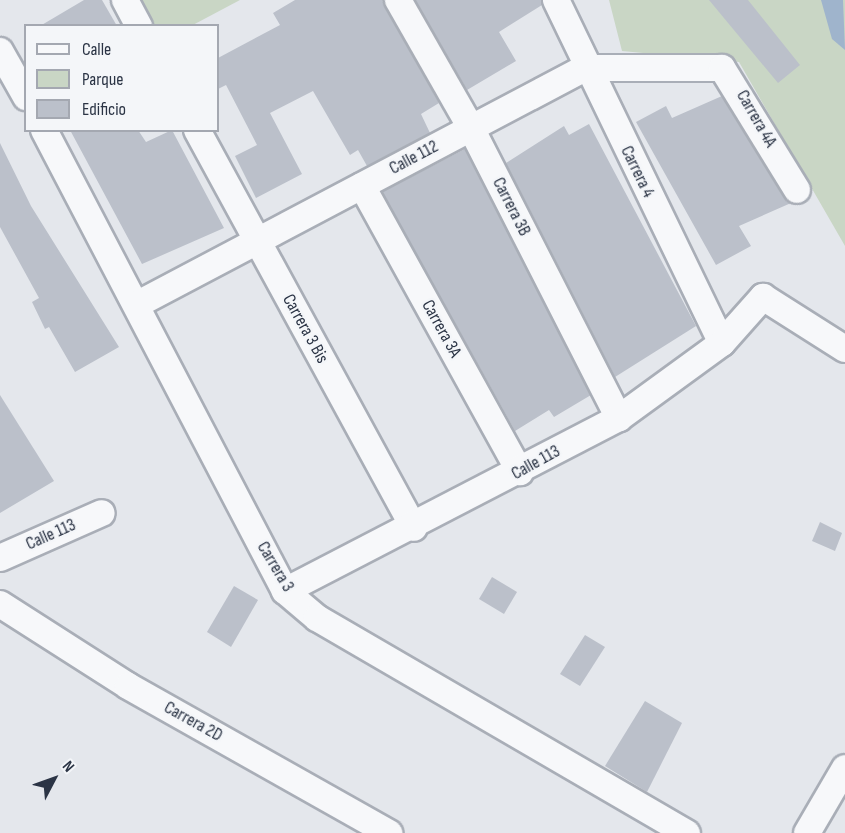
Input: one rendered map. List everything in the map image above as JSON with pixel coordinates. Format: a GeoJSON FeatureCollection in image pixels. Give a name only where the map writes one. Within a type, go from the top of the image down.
{"type":"FeatureCollection","features":[{"type":"Feature","properties":{"kind":"street"},"geometry":{"type":"LineString","coordinates":[[125,0],[138,24]]}},
{"type":"Feature","properties":{"kind":"street","name":"Carrera 3B"},"geometry":{"type":"LineString","coordinates":[[398,0],[471,128],[619,418]]}},
{"type":"Feature","properties":{"kind":"street","name":"Carrera 4"},"geometry":{"type":"LineString","coordinates":[[556,0],[585,68],[722,343]]}},
{"type":"Feature","properties":{"kind":"street"},"geometry":{"type":"LineString","coordinates":[[0,51],[24,93]]}},
{"type":"Feature","properties":{"kind":"street","name":"Calle 112"},"geometry":{"type":"LineString","coordinates":[[138,304],[585,68],[703,64]]}},
{"type":"Feature","properties":{"kind":"street","name":"Carrera 4A"},"geometry":{"type":"LineString","coordinates":[[703,64],[729,72],[797,190]]}},
{"type":"Feature","properties":{"kind":"street","name":"Carrera 3"},"geometry":{"type":"LineString","coordinates":[[45,132],[138,304],[285,591],[336,630],[687,833]]}},
{"type":"Feature","properties":{"kind":"street","name":"Carrera 3 Bis"},"geometry":{"type":"LineString","coordinates":[[198,132],[414,528]]}},
{"type":"Feature","properties":{"kind":"street","name":"Carrera 3A"},"geometry":{"type":"LineString","coordinates":[[362,186],[520,472]]}},
{"type":"Feature","properties":{"kind":"street","name":"Calle 113"},"geometry":{"type":"LineString","coordinates":[[285,591],[414,528],[619,418],[722,343],[763,297],[845,349]]}},
{"type":"Feature","properties":{"kind":"street","name":"Calle 113"},"geometry":{"type":"LineString","coordinates":[[0,558],[102,513]]}},
{"type":"Feature","properties":{"kind":"street","name":"Carrera 2D"},"geometry":{"type":"LineString","coordinates":[[0,604],[128,686],[389,833]]}},
{"type":"Feature","properties":{"kind":"street"},"geometry":{"type":"LineString","coordinates":[[807,833],[845,768]]}},
{"type":"Feature","properties":{"kind":"green space"},"geometry":{"type":"Polygon","coordinates":[[[137,0],[240,0],[195,24],[149,24],[137,0]]]}},
{"type":"Feature","properties":{"kind":"green space"},"geometry":{"type":"Polygon","coordinates":[[[609,0],[845,0],[845,246],[739,62],[622,51],[609,0]]]}},
{"type":"Feature","properties":{"kind":"water"},"geometry":{"type":"Polygon","coordinates":[[[821,0],[843,0],[845,50],[832,39],[821,0]]]}},
{"type":"Feature","properties":{"kind":"building"},"geometry":{"type":"Polygon","coordinates":[[[84,0],[102,0],[116,24],[43,24],[84,0]]]}},
{"type":"Feature","properties":{"kind":"building"},"geometry":{"type":"Polygon","coordinates":[[[295,0],[383,0],[439,103],[421,114],[430,133],[367,166],[358,150],[350,155],[313,91],[270,113],[302,174],[256,198],[235,156],[257,145],[226,85],[219,88],[219,57],[280,25],[273,13],[295,0]]]}},
{"type":"Feature","properties":{"kind":"building"},"geometry":{"type":"Polygon","coordinates":[[[415,0],[541,0],[542,5],[499,32],[516,61],[467,90],[415,0]]]}},
{"type":"Feature","properties":{"kind":"building"},"geometry":{"type":"Polygon","coordinates":[[[709,0],[748,0],[800,65],[778,83],[709,0]]]}},
{"type":"Feature","properties":{"kind":"building"},"geometry":{"type":"Polygon","coordinates":[[[722,96],[791,203],[739,226],[751,246],[716,265],[636,122],[666,106],[672,118],[722,96]]]}},
{"type":"Feature","properties":{"kind":"building"},"geometry":{"type":"Polygon","coordinates":[[[589,124],[696,326],[615,377],[506,163],[564,126],[569,135],[589,124]]]}},
{"type":"Feature","properties":{"kind":"building"},"geometry":{"type":"Polygon","coordinates":[[[71,132],[139,132],[146,142],[168,132],[173,132],[224,228],[142,264],[71,132]]]}},
{"type":"Feature","properties":{"kind":"building"},"geometry":{"type":"Polygon","coordinates":[[[0,143],[31,206],[119,347],[75,372],[49,327],[45,329],[32,302],[39,298],[0,227],[0,143]]]}},
{"type":"Feature","properties":{"kind":"building"},"geometry":{"type":"Polygon","coordinates":[[[465,149],[591,395],[554,417],[549,410],[515,431],[382,192],[465,149]]]}},
{"type":"Feature","properties":{"kind":"building"},"geometry":{"type":"Polygon","coordinates":[[[0,395],[54,481],[0,513],[0,395]]]}},
{"type":"Feature","properties":{"kind":"building"},"geometry":{"type":"Polygon","coordinates":[[[820,522],[842,533],[835,551],[812,541],[820,522]]]}},
{"type":"Feature","properties":{"kind":"building"},"geometry":{"type":"Polygon","coordinates":[[[492,577],[517,592],[504,614],[479,599],[492,577]]]}},
{"type":"Feature","properties":{"kind":"building"},"geometry":{"type":"Polygon","coordinates":[[[234,586],[258,600],[231,647],[207,632],[234,586]]]}},
{"type":"Feature","properties":{"kind":"building"},"geometry":{"type":"Polygon","coordinates":[[[585,635],[605,647],[580,686],[560,674],[585,635]]]}},
{"type":"Feature","properties":{"kind":"building"},"geometry":{"type":"Polygon","coordinates":[[[645,701],[682,723],[647,792],[605,766],[645,701]]]}}]}
